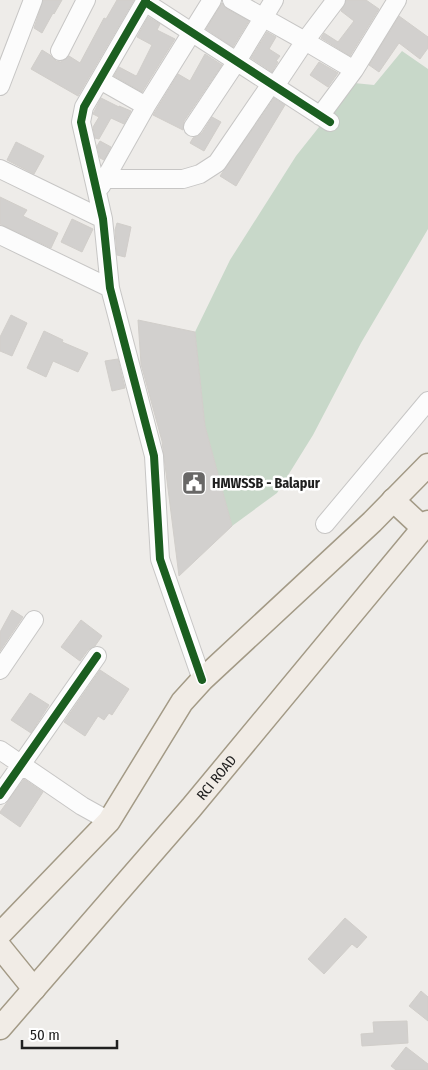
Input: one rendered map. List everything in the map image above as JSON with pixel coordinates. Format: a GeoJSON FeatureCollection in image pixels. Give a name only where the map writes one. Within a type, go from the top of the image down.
{"type":"FeatureCollection","features":[{"type":"Feature","properties":{"kind":"main road"},"geometry":{"type":"LineString","coordinates":[[0,934],[109,821],[182,702],[202,680],[428,465]]}},
{"type":"Feature","properties":{"kind":"main road"},"geometry":{"type":"LineString","coordinates":[[393,500],[426,525]]}},
{"type":"Feature","properties":{"kind":"main road","name":"RCI ROAD"},"geometry":{"type":"LineString","coordinates":[[0,1028],[191,808],[426,525]]}},
{"type":"Feature","properties":{"kind":"main road"},"geometry":{"type":"LineString","coordinates":[[0,947],[34,989]]}},
{"type":"Feature","properties":{"kind":"street"},"geometry":{"type":"LineString","coordinates":[[0,86],[33,0]]}},
{"type":"Feature","properties":{"kind":"street"},"geometry":{"type":"LineString","coordinates":[[60,51],[86,0]]}},
{"type":"Feature","properties":{"kind":"street"},"geometry":{"type":"LineString","coordinates":[[101,186],[146,106],[212,0]]}},
{"type":"Feature","properties":{"kind":"street"},"geometry":{"type":"LineString","coordinates":[[232,0],[305,40],[354,70]]}},
{"type":"Feature","properties":{"kind":"street"},"geometry":{"type":"LineString","coordinates":[[193,127],[265,18],[274,0]]}},
{"type":"Feature","properties":{"kind":"street"},"geometry":{"type":"LineString","coordinates":[[101,186],[183,179],[200,174],[218,163],[305,40],[336,0]]}},
{"type":"Feature","properties":{"kind":"street"},"geometry":{"type":"LineString","coordinates":[[202,680],[191,653],[160,559],[154,456],[110,288],[102,219],[101,186],[81,122],[84,107],[146,1],[325,119],[397,0]]}},
{"type":"Feature","properties":{"kind":"street"},"geometry":{"type":"LineString","coordinates":[[100,80],[146,106]]}},
{"type":"Feature","properties":{"kind":"street"},"geometry":{"type":"LineString","coordinates":[[0,169],[102,219]]}},
{"type":"Feature","properties":{"kind":"street"},"geometry":{"type":"LineString","coordinates":[[0,235],[110,288]]}},
{"type":"Feature","properties":{"kind":"street"},"geometry":{"type":"LineString","coordinates":[[325,524],[428,401]]}},
{"type":"Feature","properties":{"kind":"street"},"geometry":{"type":"LineString","coordinates":[[0,670],[34,620]]}},
{"type":"Feature","properties":{"kind":"street"},"geometry":{"type":"LineString","coordinates":[[0,795],[97,656]]}},
{"type":"Feature","properties":{"kind":"street"},"geometry":{"type":"LineString","coordinates":[[0,750],[82,806],[109,821]]}},
{"type":"Feature","properties":{"kind":"green space"},"geometry":{"type":"Polygon","coordinates":[[[402,51],[428,69],[428,229],[361,343],[313,435],[277,493],[232,526],[205,426],[195,332],[230,260],[296,156],[354,83],[374,85],[402,51]]]}},
{"type":"Feature","properties":{"kind":"building"},"geometry":{"type":"Polygon","coordinates":[[[43,0],[62,0],[42,33],[34,28],[43,0]]]}},
{"type":"Feature","properties":{"kind":"building"},"geometry":{"type":"Polygon","coordinates":[[[117,0],[134,0],[78,96],[31,69],[42,50],[56,61],[61,62],[69,56],[80,63],[104,18],[106,19],[117,0]]]}},
{"type":"Feature","properties":{"kind":"building"},"geometry":{"type":"Polygon","coordinates":[[[346,0],[366,0],[379,9],[350,56],[321,38],[324,33],[338,42],[354,21],[341,11],[346,0]]]}},
{"type":"Feature","properties":{"kind":"building"},"geometry":{"type":"Polygon","coordinates":[[[222,3],[227,9],[249,21],[233,47],[206,29],[222,3]]]}},
{"type":"Feature","properties":{"kind":"building"},"geometry":{"type":"Polygon","coordinates":[[[399,16],[428,37],[428,48],[420,59],[399,43],[379,72],[369,65],[399,16]]]}},
{"type":"Feature","properties":{"kind":"building"},"geometry":{"type":"Polygon","coordinates":[[[148,17],[160,24],[157,30],[175,39],[142,92],[114,76],[119,67],[137,75],[152,45],[137,37],[148,17]]]}},
{"type":"Feature","properties":{"kind":"building"},"geometry":{"type":"Polygon","coordinates":[[[267,32],[276,37],[269,49],[280,56],[272,72],[251,58],[267,32]]]}},
{"type":"Feature","properties":{"kind":"building"},"geometry":{"type":"Polygon","coordinates":[[[205,54],[222,65],[184,121],[183,130],[153,115],[178,74],[190,81],[205,54]]]}},
{"type":"Feature","properties":{"kind":"building"},"geometry":{"type":"Polygon","coordinates":[[[319,62],[338,73],[328,87],[310,75],[319,62]]]}},
{"type":"Feature","properties":{"kind":"building"},"geometry":{"type":"Polygon","coordinates":[[[101,98],[131,111],[124,124],[111,118],[99,139],[95,138],[93,127],[99,117],[93,114],[101,98]]]}},
{"type":"Feature","properties":{"kind":"building"},"geometry":{"type":"Polygon","coordinates":[[[274,98],[285,105],[236,186],[220,176],[274,98]]]}},
{"type":"Feature","properties":{"kind":"building"},"geometry":{"type":"Polygon","coordinates":[[[212,117],[221,122],[204,151],[190,143],[193,138],[202,133],[212,117]]]}},
{"type":"Feature","properties":{"kind":"building"},"geometry":{"type":"Polygon","coordinates":[[[100,141],[111,147],[104,160],[100,158],[97,146],[100,141]]]}},
{"type":"Feature","properties":{"kind":"building"},"geometry":{"type":"Polygon","coordinates":[[[16,142],[44,156],[34,174],[7,160],[16,142]]]}},
{"type":"Feature","properties":{"kind":"building"},"geometry":{"type":"Polygon","coordinates":[[[0,197],[27,210],[23,216],[58,233],[51,248],[0,224],[0,197]]]}},
{"type":"Feature","properties":{"kind":"building"},"geometry":{"type":"Polygon","coordinates":[[[72,219],[93,229],[82,252],[61,242],[72,219]]]}},
{"type":"Feature","properties":{"kind":"building"},"geometry":{"type":"Polygon","coordinates":[[[117,223],[131,227],[125,257],[117,255],[115,230],[117,223]]]}},
{"type":"Feature","properties":{"kind":"building"},"geometry":{"type":"Polygon","coordinates":[[[11,315],[27,323],[12,356],[0,351],[0,337],[11,315]]]}},
{"type":"Feature","properties":{"kind":"building","name":"HMWSSB - Balapur"},"geometry":{"type":"Polygon","coordinates":[[[138,320],[195,332],[205,426],[232,526],[179,576],[162,441],[141,364],[138,320]]]}},
{"type":"Feature","properties":{"kind":"building"},"geometry":{"type":"Polygon","coordinates":[[[44,331],[63,340],[62,342],[88,353],[78,372],[53,361],[46,377],[27,368],[44,331]]]}},
{"type":"Feature","properties":{"kind":"building"},"geometry":{"type":"Polygon","coordinates":[[[118,359],[125,388],[112,391],[105,361],[118,359]]]}},
{"type":"Feature","properties":{"kind":"building"},"geometry":{"type":"Polygon","coordinates":[[[12,610],[23,617],[0,651],[0,632],[12,610]]]}},
{"type":"Feature","properties":{"kind":"building"},"geometry":{"type":"Polygon","coordinates":[[[81,620],[102,636],[80,661],[61,647],[81,620]]]}},
{"type":"Feature","properties":{"kind":"building"},"geometry":{"type":"Polygon","coordinates":[[[100,670],[129,689],[112,715],[109,713],[104,720],[98,716],[85,736],[64,722],[100,670]]]}},
{"type":"Feature","properties":{"kind":"building"},"geometry":{"type":"Polygon","coordinates":[[[30,693],[49,705],[31,733],[11,720],[30,693]]]}},
{"type":"Feature","properties":{"kind":"building"},"geometry":{"type":"Polygon","coordinates":[[[24,779],[43,792],[20,827],[0,812],[24,779]]]}},
{"type":"Feature","properties":{"kind":"building"},"geometry":{"type":"Polygon","coordinates":[[[345,918],[367,937],[357,948],[352,944],[324,974],[308,959],[345,918]]]}},
{"type":"Feature","properties":{"kind":"building"},"geometry":{"type":"Polygon","coordinates":[[[421,991],[428,997],[428,1021],[409,1006],[421,991]]]}},
{"type":"Feature","properties":{"kind":"building"},"geometry":{"type":"Polygon","coordinates":[[[407,1021],[408,1043],[362,1046],[361,1034],[374,1033],[373,1022],[407,1021]]]}},
{"type":"Feature","properties":{"kind":"building"},"geometry":{"type":"Polygon","coordinates":[[[406,1047],[428,1064],[428,1070],[396,1070],[391,1066],[406,1047]]]}},
{"type":"Feature","properties":{"kind":"cycle path"},"geometry":{"type":"LineString","coordinates":[[146,0],[84,107],[81,122],[103,219],[110,288],[154,456],[160,559],[202,680]]}},
{"type":"Feature","properties":{"kind":"cycle path"},"geometry":{"type":"LineString","coordinates":[[145,2],[330,122]]}},
{"type":"Feature","properties":{"kind":"cycle path"},"geometry":{"type":"LineString","coordinates":[[0,795],[97,656]]}},
{"type":"Feature","properties":{"kind":"place","name":"HMWSSB - Balapur"},"geometry":{"type":"Point","coordinates":[194,483]}}]}
